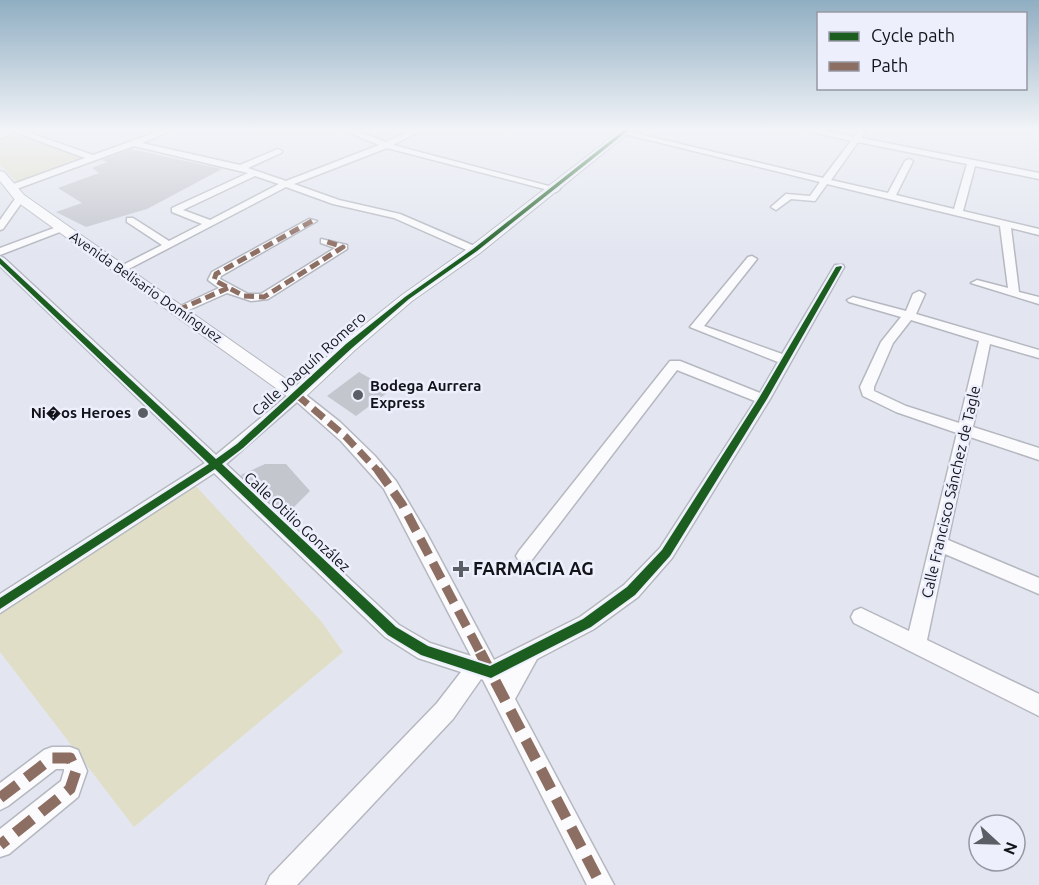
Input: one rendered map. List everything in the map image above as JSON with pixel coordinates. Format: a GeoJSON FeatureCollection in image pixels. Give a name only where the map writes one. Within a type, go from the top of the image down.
{"type":"FeatureCollection","features":[{"type":"Feature","properties":{"kind":"street"},"geometry":{"type":"LineString","coordinates":[[0,227],[16,193],[64,171]]}},
{"type":"Feature","properties":{"kind":"street"},"geometry":{"type":"LineString","coordinates":[[250,171],[336,202],[397,216],[475,250]]}},
{"type":"Feature","properties":{"kind":"street"},"geometry":{"type":"LineString","coordinates":[[121,270],[286,184],[319,171]]}},
{"type":"Feature","properties":{"kind":"street"},"geometry":{"type":"LineString","coordinates":[[488,171],[556,189]]}},
{"type":"Feature","properties":{"kind":"street","name":"Calle Joaquín Romero"},"geometry":{"type":"LineString","coordinates":[[0,604],[214,465],[407,298],[475,250],[576,171]]}},
{"type":"Feature","properties":{"kind":"street"},"geometry":{"type":"LineString","coordinates":[[782,171],[1039,232]]}},
{"type":"Feature","properties":{"kind":"street"},"geometry":{"type":"LineString","coordinates":[[776,207],[789,196],[812,199],[833,171]]}},
{"type":"Feature","properties":{"kind":"street"},"geometry":{"type":"LineString","coordinates":[[891,197],[904,171]]}},
{"type":"Feature","properties":{"kind":"street"},"geometry":{"type":"LineString","coordinates":[[958,212],[969,171]]}},
{"type":"Feature","properties":{"kind":"street"},"geometry":{"type":"LineString","coordinates":[[1017,171],[1039,176]]}},
{"type":"Feature","properties":{"kind":"street"},"geometry":{"type":"LineString","coordinates":[[209,223],[175,210],[255,173]]}},
{"type":"Feature","properties":{"kind":"street","name":"Avenida Belisario Domínguez"},"geometry":{"type":"LineString","coordinates":[[0,174],[16,193],[62,228],[297,394]]}},
{"type":"Feature","properties":{"kind":"street"},"geometry":{"type":"LineString","coordinates":[[130,220],[169,245]]}},
{"type":"Feature","properties":{"kind":"street"},"geometry":{"type":"LineString","coordinates":[[312,221],[213,277],[247,298],[264,297],[343,248],[325,241]]}},
{"type":"Feature","properties":{"kind":"street"},"geometry":{"type":"LineString","coordinates":[[1005,223],[1014,294]]}},
{"type":"Feature","properties":{"kind":"street"},"geometry":{"type":"LineString","coordinates":[[0,252],[62,228]]}},
{"type":"Feature","properties":{"kind":"street"},"geometry":{"type":"LineString","coordinates":[[752,259],[696,327],[785,360]]}},
{"type":"Feature","properties":{"kind":"street","name":"Calle Otilio González"},"geometry":{"type":"LineString","coordinates":[[0,260],[392,631],[425,651],[483,670]]}},
{"type":"Feature","properties":{"kind":"street"},"geometry":{"type":"LineString","coordinates":[[279,885],[483,670],[530,652],[587,623],[632,591],[666,553],[763,399],[839,267]]}},
{"type":"Feature","properties":{"kind":"street"},"geometry":{"type":"LineString","coordinates":[[976,283],[1039,301]]}},
{"type":"Feature","properties":{"kind":"street"},"geometry":{"type":"LineString","coordinates":[[178,310],[228,288]]}},
{"type":"Feature","properties":{"kind":"street"},"geometry":{"type":"LineString","coordinates":[[919,294],[910,314],[887,342],[867,387],[868,393],[901,409],[1039,454]]}},
{"type":"Feature","properties":{"kind":"street"},"geometry":{"type":"LineString","coordinates":[[853,300],[910,314],[986,340],[1039,354]]}},
{"type":"Feature","properties":{"kind":"street","name":"Calle Francisco Sánchez de Tagle"},"geometry":{"type":"LineString","coordinates":[[916,645],[986,340]]}},
{"type":"Feature","properties":{"kind":"street"},"geometry":{"type":"LineString","coordinates":[[525,556],[675,364],[763,399]]}},
{"type":"Feature","properties":{"kind":"street"},"geometry":{"type":"LineString","coordinates":[[297,394],[357,447],[390,485],[420,537],[483,670],[504,698],[601,885]]}},
{"type":"Feature","properties":{"kind":"street"},"geometry":{"type":"LineString","coordinates":[[939,544],[1039,586]]}},
{"type":"Feature","properties":{"kind":"street"},"geometry":{"type":"LineString","coordinates":[[861,616],[1039,705]]}},
{"type":"Feature","properties":{"kind":"street"},"geometry":{"type":"LineString","coordinates":[[504,698],[530,652]]}},
{"type":"Feature","properties":{"kind":"street"},"geometry":{"type":"LineString","coordinates":[[0,798],[52,758],[70,758],[76,771],[70,789],[0,845]]}},
{"type":"Feature","properties":{"kind":"shaded area"},"geometry":{"type":"Polygon","coordinates":[[[6,171],[53,171],[19,184],[6,171]]]}},
{"type":"Feature","properties":{"kind":"shaded area"},"geometry":{"type":"Polygon","coordinates":[[[192,482],[321,621],[343,652],[134,827],[0,652],[0,609],[192,482]]]}},
{"type":"Feature","properties":{"kind":"building"},"geometry":{"type":"Polygon","coordinates":[[[97,171],[218,171],[147,209],[86,227],[56,212],[82,203],[58,188],[99,173],[97,171]]]}},
{"type":"Feature","properties":{"kind":"building","name":"Bodega Aurrera Express"},"geometry":{"type":"Polygon","coordinates":[[[359,372],[391,390],[356,416],[327,396],[359,372]]]}},
{"type":"Feature","properties":{"kind":"building"},"geometry":{"type":"Polygon","coordinates":[[[265,464],[286,464],[310,491],[285,516],[241,475],[265,464]]]}},
{"type":"Feature","properties":{"kind":"marked path"},"geometry":{"type":"LineString","coordinates":[[312,221],[216,274],[214,280],[244,296],[264,297],[343,247],[325,241]]}},
{"type":"Feature","properties":{"kind":"marked path"},"geometry":{"type":"LineString","coordinates":[[178,310],[228,288]]}},
{"type":"Feature","properties":{"kind":"marked path"},"geometry":{"type":"LineString","coordinates":[[297,395],[358,448],[394,491],[601,885]]}},
{"type":"Feature","properties":{"kind":"marked path"},"geometry":{"type":"LineString","coordinates":[[0,798],[52,758],[70,758],[76,771],[70,789],[0,845]]}},
{"type":"Feature","properties":{"kind":"cycle path"},"geometry":{"type":"LineString","coordinates":[[0,604],[240,446],[349,346],[407,298],[475,250],[575,171]]}},
{"type":"Feature","properties":{"kind":"cycle path"},"geometry":{"type":"LineString","coordinates":[[0,260],[392,631],[425,651],[491,672],[587,623],[631,591],[666,553],[763,399],[839,267]]}},
{"type":"Feature","properties":{"kind":"place","name":"Bodega Aurrera Express"},"geometry":{"type":"Point","coordinates":[358,395]}},
{"type":"Feature","properties":{"kind":"place","name":"Ni�os Heroes"},"geometry":{"type":"Point","coordinates":[143,413]}},
{"type":"Feature","properties":{"kind":"place","name":"FARMACIA AG"},"geometry":{"type":"Point","coordinates":[461,569]}}]}
